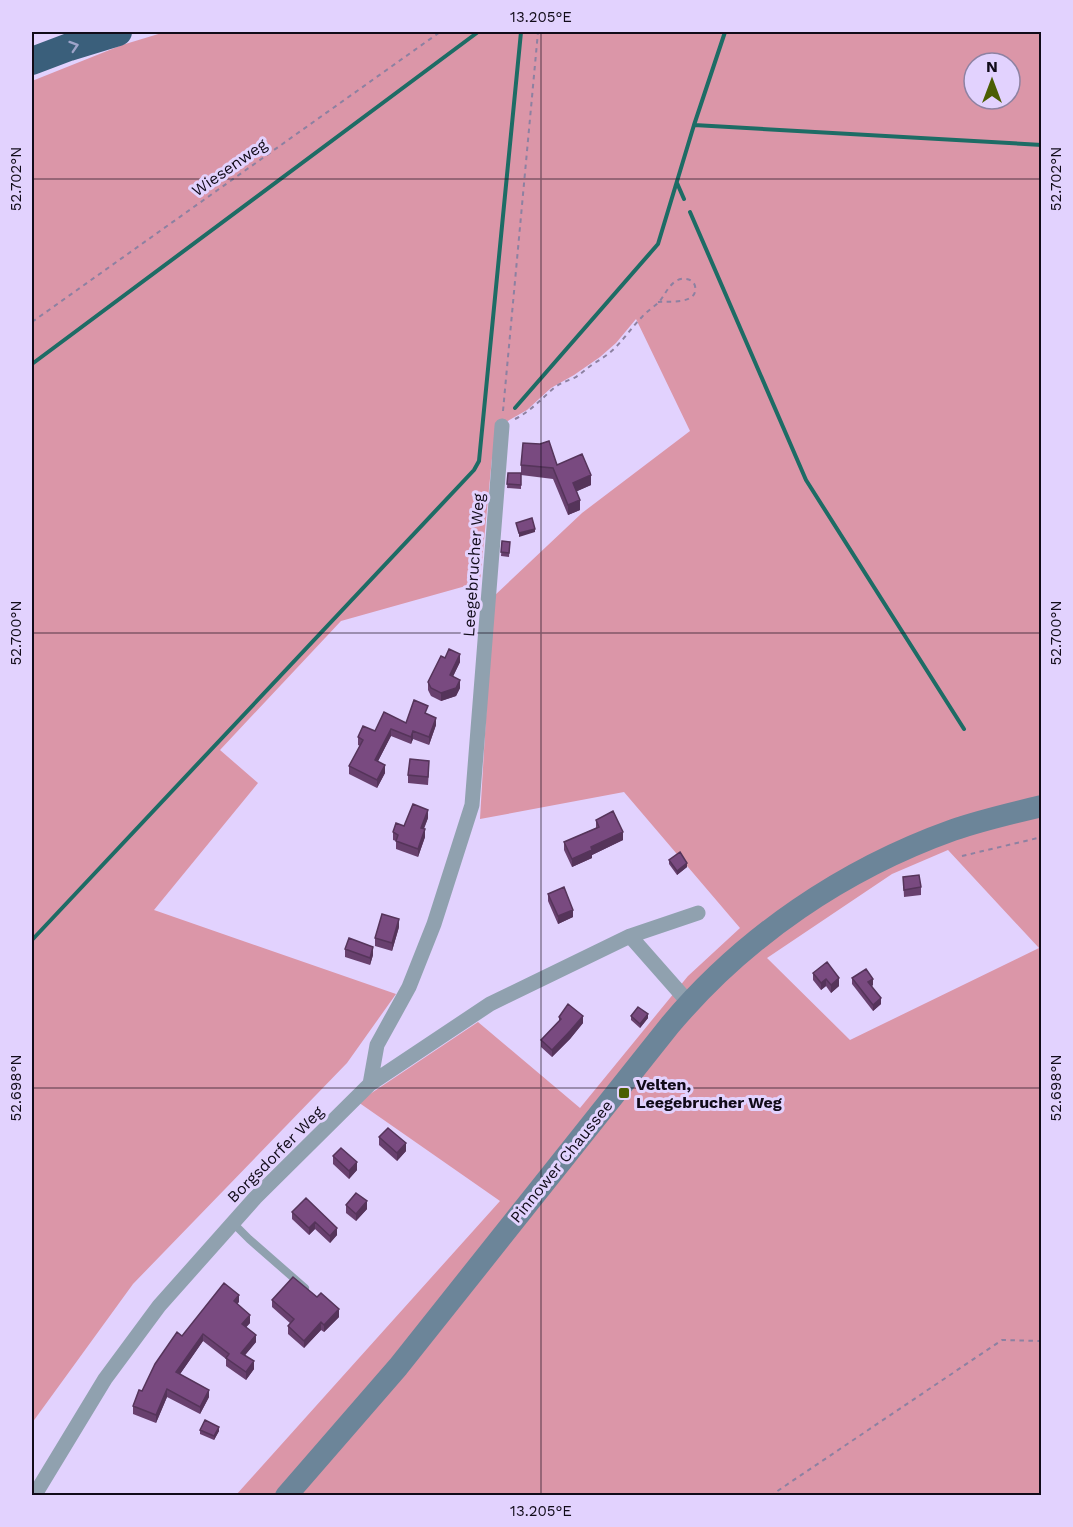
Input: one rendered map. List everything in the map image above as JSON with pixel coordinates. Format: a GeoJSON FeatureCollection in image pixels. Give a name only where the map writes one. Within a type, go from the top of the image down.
{"type":"FeatureCollection","features":[{"type":"Feature","properties":{"kind":"highway"},"geometry":{"type":"LineString","coordinates":[[32,61],[118,32]]}},
{"type":"Feature","properties":{"kind":"main road","name":"Pinnower Chaussee"},"geometry":{"type":"LineString","coordinates":[[286,1496],[398,1367],[689,1003],[737,956],[807,903],[886,858],[926,840],[978,822],[1041,806]]}},
{"type":"Feature","properties":{"kind":"street","name":"Leegebrucher Weg"},"geometry":{"type":"LineString","coordinates":[[370,1084],[377,1045],[409,987],[434,924],[472,805],[502,426]]}},
{"type":"Feature","properties":{"kind":"street","name":"Borgsdorfer Weg"},"geometry":{"type":"LineString","coordinates":[[34,1496],[105,1379],[159,1306],[255,1198],[370,1084],[490,1004],[630,936],[698,913]]}},
{"type":"Feature","properties":{"kind":"street"},"geometry":{"type":"LineString","coordinates":[[630,936],[689,1003]]}},
{"type":"Feature","properties":{"kind":"lane"},"geometry":{"type":"LineString","coordinates":[[233,1223],[315,1296]]}},
{"type":"Feature","properties":{"kind":"path","name":"Wiesenweg"},"geometry":{"type":"LineString","coordinates":[[32,322],[440,32]]}},
{"type":"Feature","properties":{"kind":"path"},"geometry":{"type":"LineString","coordinates":[[502,426],[538,32]]}},
{"type":"Feature","properties":{"kind":"path"},"geometry":{"type":"LineString","coordinates":[[502,426],[526,414],[555,388],[608,355],[675,281],[687,278],[695,286],[688,300],[658,302]]}},
{"type":"Feature","properties":{"kind":"path"},"geometry":{"type":"LineString","coordinates":[[962,856],[1041,837]]}},
{"type":"Feature","properties":{"kind":"path"},"geometry":{"type":"LineString","coordinates":[[770,1496],[1002,1340],[1041,1341]]}},
{"type":"Feature","properties":{"kind":"shaded area"},"geometry":{"type":"Polygon","coordinates":[[[165,32],[1041,32],[1041,1495],[236,1495],[500,1201],[358,1102],[478,1022],[580,1108],[688,976],[740,928],[624,792],[480,819],[493,597],[582,513],[690,431],[636,319],[616,343],[600,357],[551,388],[527,410],[506,422],[492,458],[480,582],[341,621],[220,750],[258,783],[154,910],[396,994],[347,1063],[133,1284],[32,1423],[32,81],[122,45],[165,32]],[[948,850],[892,874],[767,958],[850,1040],[1039,948],[948,850]]]}},
{"type":"Feature","properties":{"kind":"building"},"geometry":{"type":"Polygon","coordinates":[[[549,441],[557,465],[582,454],[591,475],[573,483],[580,500],[568,505],[553,468],[521,465],[523,443],[540,444],[549,441]]]}},
{"type":"Feature","properties":{"kind":"building"},"geometry":{"type":"Polygon","coordinates":[[[508,473],[521,473],[521,485],[507,484],[508,473]]]}},
{"type":"Feature","properties":{"kind":"building"},"geometry":{"type":"Polygon","coordinates":[[[532,518],[535,529],[519,533],[516,523],[532,518]]]}},
{"type":"Feature","properties":{"kind":"building"},"geometry":{"type":"Polygon","coordinates":[[[502,541],[510,542],[509,553],[501,552],[502,541]]]}},
{"type":"Feature","properties":{"kind":"building"},"geometry":{"type":"Polygon","coordinates":[[[449,649],[460,654],[450,675],[460,680],[456,688],[441,693],[431,688],[428,682],[441,656],[445,658],[449,649]]]}},
{"type":"Feature","properties":{"kind":"building"},"geometry":{"type":"Polygon","coordinates":[[[414,700],[428,706],[425,713],[436,718],[429,737],[413,731],[411,737],[391,729],[375,760],[385,765],[377,780],[349,766],[363,740],[358,737],[363,726],[375,731],[384,712],[406,723],[414,700]]]}},
{"type":"Feature","properties":{"kind":"building"},"geometry":{"type":"Polygon","coordinates":[[[410,759],[429,761],[428,777],[408,775],[410,759]]]}},
{"type":"Feature","properties":{"kind":"building"},"geometry":{"type":"Polygon","coordinates":[[[413,804],[428,810],[421,828],[425,829],[418,849],[396,841],[398,835],[393,832],[396,823],[404,826],[413,804]]]}},
{"type":"Feature","properties":{"kind":"building"},"geometry":{"type":"Polygon","coordinates":[[[613,811],[623,832],[572,859],[564,842],[599,827],[596,820],[613,811]]]}},
{"type":"Feature","properties":{"kind":"building"},"geometry":{"type":"Polygon","coordinates":[[[680,852],[687,863],[677,871],[669,860],[680,852]]]}},
{"type":"Feature","properties":{"kind":"building"},"geometry":{"type":"Polygon","coordinates":[[[919,875],[921,887],[904,890],[903,877],[919,875]]]}},
{"type":"Feature","properties":{"kind":"building"},"geometry":{"type":"Polygon","coordinates":[[[564,887],[573,910],[558,916],[548,894],[564,887]]]}},
{"type":"Feature","properties":{"kind":"building"},"geometry":{"type":"Polygon","coordinates":[[[382,914],[399,919],[392,943],[375,938],[382,914]]]}},
{"type":"Feature","properties":{"kind":"building"},"geometry":{"type":"Polygon","coordinates":[[[349,938],[373,947],[370,958],[345,949],[349,938]]]}},
{"type":"Feature","properties":{"kind":"building"},"geometry":{"type":"Polygon","coordinates":[[[827,962],[839,978],[831,985],[826,979],[821,983],[813,973],[827,962]]]}},
{"type":"Feature","properties":{"kind":"building"},"geometry":{"type":"Polygon","coordinates":[[[866,969],[873,979],[868,982],[881,998],[873,1005],[852,978],[866,969]]]}},
{"type":"Feature","properties":{"kind":"building"},"geometry":{"type":"Polygon","coordinates":[[[568,1004],[583,1016],[552,1050],[541,1040],[561,1019],[559,1017],[568,1004]]]}},
{"type":"Feature","properties":{"kind":"building"},"geometry":{"type":"Polygon","coordinates":[[[638,1007],[648,1014],[640,1024],[631,1016],[638,1007]]]}},
{"type":"Feature","properties":{"kind":"building"},"geometry":{"type":"Polygon","coordinates":[[[388,1128],[406,1143],[397,1153],[379,1137],[388,1128]]]}},
{"type":"Feature","properties":{"kind":"building"},"geometry":{"type":"Polygon","coordinates":[[[341,1148],[357,1162],[349,1171],[333,1156],[341,1148]]]}},
{"type":"Feature","properties":{"kind":"building"},"geometry":{"type":"Polygon","coordinates":[[[356,1193],[367,1201],[356,1214],[346,1205],[356,1193]]]}},
{"type":"Feature","properties":{"kind":"building"},"geometry":{"type":"Polygon","coordinates":[[[306,1198],[337,1228],[330,1236],[315,1222],[309,1228],[292,1212],[306,1198]]]}},
{"type":"Feature","properties":{"kind":"building"},"geometry":{"type":"Polygon","coordinates":[[[293,1277],[317,1297],[321,1293],[339,1309],[324,1325],[321,1322],[304,1341],[288,1326],[294,1319],[272,1300],[293,1277]]]}},
{"type":"Feature","properties":{"kind":"building"},"geometry":{"type":"Polygon","coordinates":[[[224,1283],[239,1295],[234,1301],[250,1315],[242,1324],[256,1335],[241,1353],[254,1361],[246,1372],[226,1358],[229,1354],[203,1334],[176,1372],[209,1390],[200,1407],[167,1389],[156,1415],[133,1406],[139,1390],[142,1391],[155,1364],[177,1332],[182,1336],[224,1283]]]}},
{"type":"Feature","properties":{"kind":"building"},"geometry":{"type":"Polygon","coordinates":[[[205,1420],[219,1427],[214,1436],[200,1430],[205,1420]]]}},
{"type":"Feature","properties":{"kind":"waterway"},"geometry":{"type":"LineString","coordinates":[[32,364],[478,32]]}},
{"type":"Feature","properties":{"kind":"waterway"},"geometry":{"type":"LineString","coordinates":[[32,940],[474,470],[479,461],[521,32]]}},
{"type":"Feature","properties":{"kind":"waterway"},"geometry":{"type":"LineString","coordinates":[[515,408],[658,244],[725,32]]}},
{"type":"Feature","properties":{"kind":"waterway"},"geometry":{"type":"LineString","coordinates":[[694,125],[1042,145]]}},
{"type":"Feature","properties":{"kind":"waterway"},"geometry":{"type":"LineString","coordinates":[[677,183],[684,199]]}},
{"type":"Feature","properties":{"kind":"waterway"},"geometry":{"type":"LineString","coordinates":[[690,212],[806,480],[964,729]]}},
{"type":"Feature","properties":{"kind":"place","name":"Velten, Leegebrucher Weg"},"geometry":{"type":"Point","coordinates":[624,1093]}}]}
